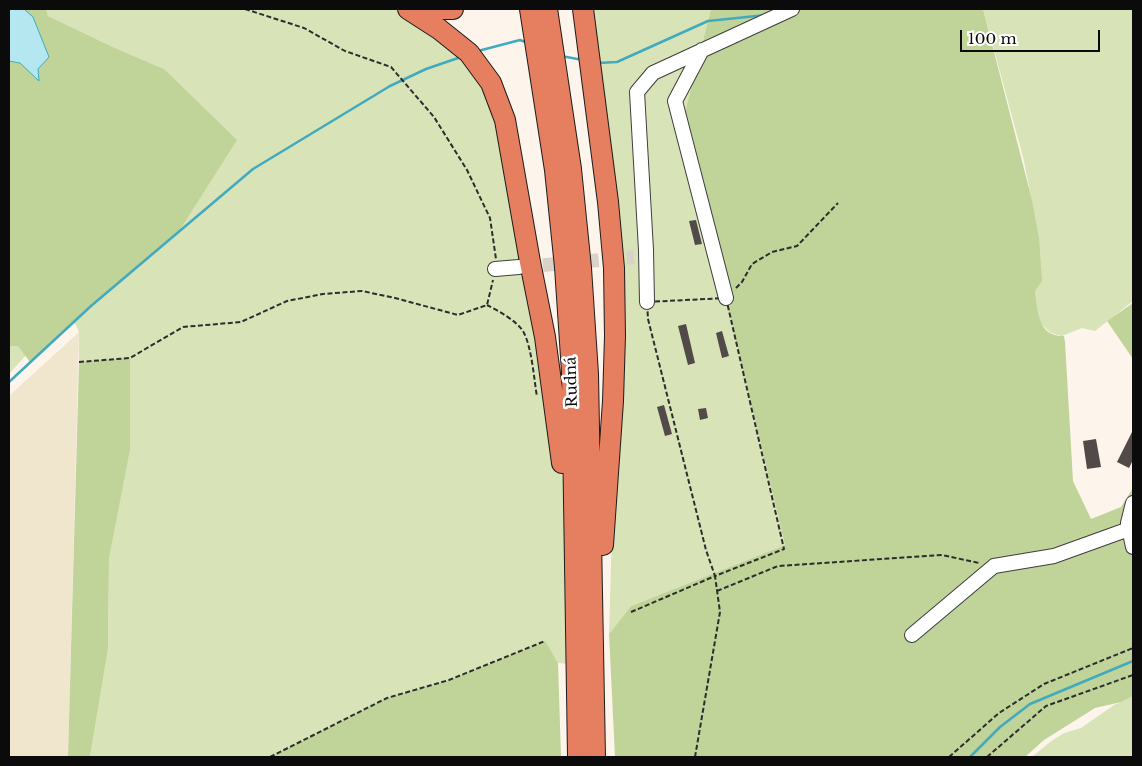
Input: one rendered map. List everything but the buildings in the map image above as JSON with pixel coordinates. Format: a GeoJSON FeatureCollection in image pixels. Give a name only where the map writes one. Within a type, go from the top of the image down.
{"type":"FeatureCollection","features":[{"type":"Feature","properties":{"kind":"highway"},"geometry":{"type":"LineString","coordinates":[[408,9],[444,33],[469,53],[491,83],[505,120],[545,337],[564,478],[566,550],[574,560]]}},
{"type":"Feature","properties":{"kind":"highway"},"geometry":{"type":"LineString","coordinates":[[426,9],[453,9]]}},
{"type":"Feature","properties":{"kind":"highway","name":"Rudná"},"geometry":{"type":"LineString","coordinates":[[530,9],[547,111],[565,267],[572,372],[578,757]]}},
{"type":"Feature","properties":{"kind":"highway","name":"Rudná"},"geometry":{"type":"LineString","coordinates":[[547,9],[566,126],[581,268],[588,374],[595,757]]}},
{"type":"Feature","properties":{"kind":"highway"},"geometry":{"type":"LineString","coordinates":[[583,9],[608,202],[614,286],[614,401],[593,680]]}},
{"type":"Feature","properties":{"kind":"street"},"geometry":{"type":"LineString","coordinates":[[647,302],[640,253],[637,92],[653,73],[792,9]]}},
{"type":"Feature","properties":{"kind":"street"},"geometry":{"type":"LineString","coordinates":[[702,50],[675,101],[730,294]]}},
{"type":"Feature","properties":{"kind":"street"},"geometry":{"type":"LineString","coordinates":[[495,269],[519,267]]}},
{"type":"Feature","properties":{"kind":"street"},"geometry":{"type":"LineString","coordinates":[[1133,503],[1128,523],[1133,547]]}},
{"type":"Feature","properties":{"kind":"street"},"geometry":{"type":"LineString","coordinates":[[912,635],[994,566],[1054,556],[1130,529]]}},
{"type":"Feature","properties":{"kind":"path"},"geometry":{"type":"LineString","coordinates":[[245,9],[304,28],[345,51],[391,67],[434,117],[467,170],[490,218],[497,263],[487,305]]}},
{"type":"Feature","properties":{"kind":"path"},"geometry":{"type":"LineString","coordinates":[[695,757],[720,612],[715,576],[706,550],[648,319],[647,302],[730,294],[742,282],[752,264],[772,252],[797,246],[838,203]]}},
{"type":"Feature","properties":{"kind":"path"},"geometry":{"type":"LineString","coordinates":[[78,362],[130,358],[183,327],[241,322],[287,301],[323,294],[362,291],[458,315],[487,305],[504,314],[524,331],[537,396]]}},
{"type":"Feature","properties":{"kind":"path"},"geometry":{"type":"LineString","coordinates":[[631,612],[784,549],[730,294]]}},
{"type":"Feature","properties":{"kind":"path"},"geometry":{"type":"LineString","coordinates":[[717,590],[778,566],[942,555],[994,566]]}},
{"type":"Feature","properties":{"kind":"path"},"geometry":{"type":"LineString","coordinates":[[270,757],[387,698],[449,680],[545,641]]}},
{"type":"Feature","properties":{"kind":"path"},"geometry":{"type":"LineString","coordinates":[[949,757],[999,713],[1044,684],[1133,648]]}},
{"type":"Feature","properties":{"kind":"path"},"geometry":{"type":"LineString","coordinates":[[987,757],[1046,706],[1133,675]]}},
{"type":"Feature","properties":{"kind":"shaded area"},"geometry":{"type":"Polygon","coordinates":[[[79,332],[68,757],[9,757],[9,396],[79,332]]]}},
{"type":"Feature","properties":{"kind":"green space"},"geometry":{"type":"Polygon","coordinates":[[[9,9],[46,9],[48,16],[164,69],[237,140],[179,231],[91,306],[30,362],[18,346],[9,346],[9,9]]]}},
{"type":"Feature","properties":{"kind":"green space"},"geometry":{"type":"Polygon","coordinates":[[[46,9],[408,9],[491,83],[560,442],[577,665],[558,663],[544,641],[449,680],[387,698],[270,757],[90,757],[108,649],[109,558],[130,359],[79,362],[79,332],[74,321],[91,306],[164,69],[48,16],[46,9]]]}},
{"type":"Feature","properties":{"kind":"green space"},"geometry":{"type":"Polygon","coordinates":[[[592,9],[711,9],[683,120],[785,545],[631,606],[609,634],[620,255],[592,9]]]}},
{"type":"Feature","properties":{"kind":"green space"},"geometry":{"type":"Polygon","coordinates":[[[711,9],[983,9],[1032,200],[1039,237],[1042,281],[1035,291],[1038,314],[1040,321],[1048,332],[1064,336],[1073,481],[1091,519],[1121,507],[1133,488],[1133,696],[1121,702],[1095,708],[1044,740],[1025,757],[615,757],[609,634],[631,606],[785,545],[683,120],[711,9]]]}},
{"type":"Feature","properties":{"kind":"green space"},"geometry":{"type":"Polygon","coordinates":[[[983,9],[1133,9],[1133,301],[1095,331],[1082,328],[1062,336],[1051,333],[1039,322],[1035,291],[1039,237],[1024,161],[983,9]]]}},
{"type":"Feature","properties":{"kind":"green space"},"geometry":{"type":"Polygon","coordinates":[[[1133,303],[1133,359],[1107,321],[1133,303]]]}},
{"type":"Feature","properties":{"kind":"green space"},"geometry":{"type":"Polygon","coordinates":[[[9,346],[18,346],[26,355],[9,374],[9,346]]]}},
{"type":"Feature","properties":{"kind":"green space"},"geometry":{"type":"Polygon","coordinates":[[[130,358],[130,449],[109,558],[108,649],[90,757],[68,757],[79,362],[130,358]]]}},
{"type":"Feature","properties":{"kind":"green space"},"geometry":{"type":"Polygon","coordinates":[[[545,641],[558,663],[561,757],[270,757],[387,698],[449,680],[545,641]]]}},
{"type":"Feature","properties":{"kind":"green space"},"geometry":{"type":"Polygon","coordinates":[[[1133,696],[1133,757],[1032,757],[1064,733],[1081,728],[1114,705],[1133,696]]]}},
{"type":"Feature","properties":{"kind":"water"},"geometry":{"type":"Polygon","coordinates":[[[9,9],[24,9],[33,17],[49,57],[38,69],[39,81],[20,63],[9,61],[9,9]]]}},
{"type":"Feature","properties":{"kind":"waterway"},"geometry":{"type":"LineString","coordinates":[[598,63],[617,62],[708,21],[766,15]]}},
{"type":"Feature","properties":{"kind":"waterway"},"geometry":{"type":"LineString","coordinates":[[478,51],[520,40],[528,43]]}},
{"type":"Feature","properties":{"kind":"waterway"},"geometry":{"type":"LineString","coordinates":[[561,56],[583,60]]}},
{"type":"Feature","properties":{"kind":"waterway"},"geometry":{"type":"LineString","coordinates":[[9,382],[91,306],[253,169],[390,86],[426,69],[461,57]]}},
{"type":"Feature","properties":{"kind":"waterway"},"geometry":{"type":"LineString","coordinates":[[970,757],[1000,727],[1030,704],[1133,661]]}},
{"type":"Feature","properties":{"kind":"tunnel"},"geometry":{"type":"LineString","coordinates":[[522,267],[634,257]]}}]}
